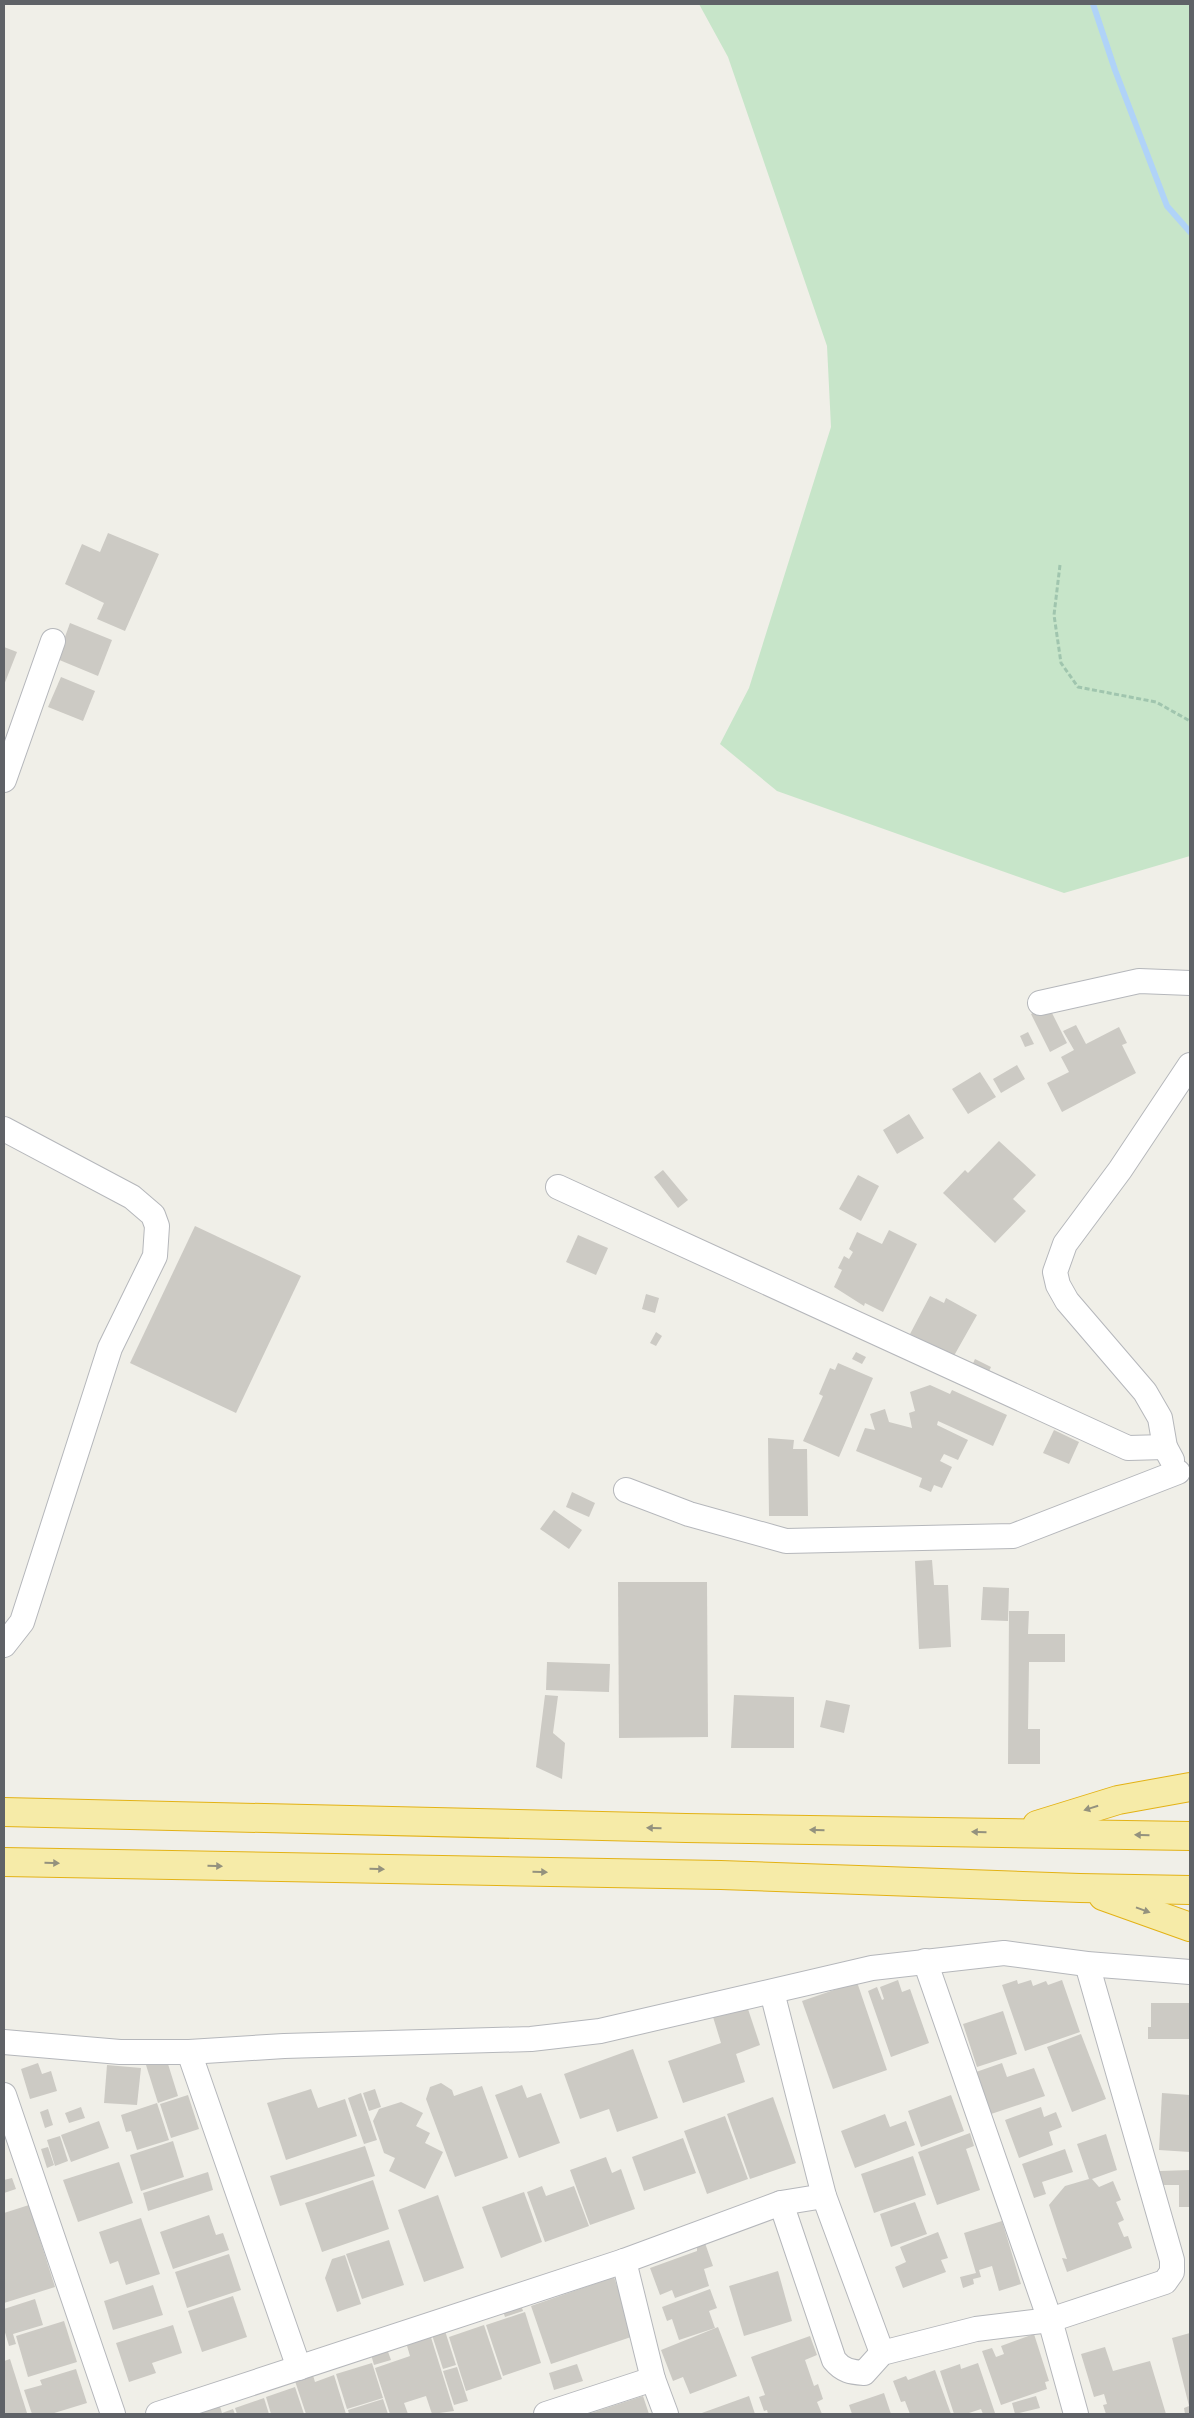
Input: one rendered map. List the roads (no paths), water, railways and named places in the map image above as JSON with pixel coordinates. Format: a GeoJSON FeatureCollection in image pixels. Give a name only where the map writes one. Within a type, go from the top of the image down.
{"type":"FeatureCollection","features":[{"type":"Feature","properties":{"kind":"highway"},"geometry":{"type":"LineString","coordinates":[[1012,1832],[1118,1800],[1190,1787]]}},
{"type":"Feature","properties":{"kind":"highway"},"geometry":{"type":"LineString","coordinates":[[4,1812],[686,1828],[1190,1836]]}},
{"type":"Feature","properties":{"kind":"highway"},"geometry":{"type":"LineString","coordinates":[[4,1862],[721,1875],[1080,1888],[1190,1890]]}},
{"type":"Feature","properties":{"kind":"highway"},"geometry":{"type":"LineString","coordinates":[[1080,1888],[1190,1928]]}},
{"type":"Feature","properties":{"kind":"street"},"geometry":{"type":"LineString","coordinates":[[4,780],[53,641]]}},
{"type":"Feature","properties":{"kind":"street"},"geometry":{"type":"LineString","coordinates":[[1040,1003],[1139,981],[1190,983]]}},
{"type":"Feature","properties":{"kind":"street"},"geometry":{"type":"LineString","coordinates":[[626,1490],[689,1514],[786,1541],[1013,1536],[1184,1477],[1165,1447],[1160,1418],[1144,1392],[1067,1301],[1058,1285],[1055,1272],[1065,1244],[1120,1170],[1190,1065]]}},
{"type":"Feature","properties":{"kind":"street"},"geometry":{"type":"LineString","coordinates":[[4,1129],[132,1197],[153,1215],[157,1226],[155,1256],[110,1348],[22,1622],[4,1645]]}},
{"type":"Feature","properties":{"kind":"street"},"geometry":{"type":"LineString","coordinates":[[558,1187],[1128,1448],[1165,1447]]}},
{"type":"Feature","properties":{"kind":"street"},"geometry":{"type":"LineString","coordinates":[[4,2042],[120,2052],[189,2052],[284,2046],[541,2038],[600,2031],[872,1968],[1004,1953],[1087,1964],[1190,1972]]}},
{"type":"Feature","properties":{"kind":"street"},"geometry":{"type":"LineString","coordinates":[[925,1961],[1050,2320],[1076,2414]]}},
{"type":"Feature","properties":{"kind":"street"},"geometry":{"type":"LineString","coordinates":[[781,2203],[834,2360],[844,2370],[864,2373],[882,2352],[976,2329],[1050,2320],[1164,2282],[1172,2272],[1172,2260],[1087,1964]]}},
{"type":"Feature","properties":{"kind":"street"},"geometry":{"type":"LineString","coordinates":[[772,1992],[824,2196],[882,2352]]}},
{"type":"Feature","properties":{"kind":"street"},"geometry":{"type":"LineString","coordinates":[[189,2052],[299,2368]]}},
{"type":"Feature","properties":{"kind":"street"},"geometry":{"type":"LineString","coordinates":[[4,2095],[113,2414]]}},
{"type":"Feature","properties":{"kind":"street"},"geometry":{"type":"LineString","coordinates":[[158,2414],[624,2261],[781,2203],[824,2196]]}},
{"type":"Feature","properties":{"kind":"street"},"geometry":{"type":"LineString","coordinates":[[624,2261],[653,2379],[666,2414]]}},
{"type":"Feature","properties":{"kind":"street"},"geometry":{"type":"LineString","coordinates":[[546,2414],[653,2379]]}},
{"type":"Feature","properties":{"kind":"waterway"},"geometry":{"type":"LineString","coordinates":[[1093,4],[1115,70],[1167,206],[1190,232]]}}]}
